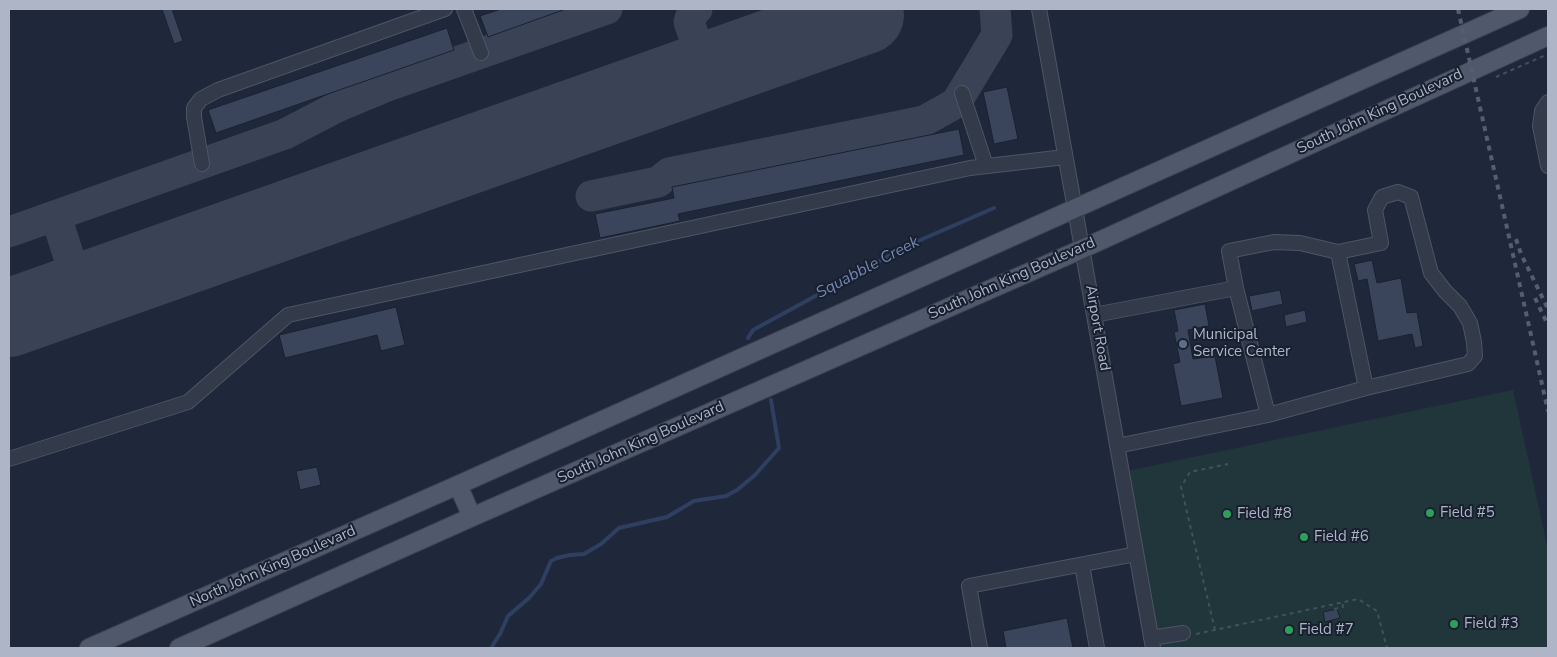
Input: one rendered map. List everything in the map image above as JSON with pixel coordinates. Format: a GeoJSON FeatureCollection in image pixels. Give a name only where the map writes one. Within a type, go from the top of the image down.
{"type":"FeatureCollection","features":[{"type":"Feature","properties":{"kind":"main road"},"geometry":{"type":"LineString","coordinates":[[179,648],[472,517],[458,485],[1520,9]]}},
{"type":"Feature","properties":{"kind":"main road","name":"South John King Boulevard"},"geometry":{"type":"LineString","coordinates":[[472,517],[1082,249],[1548,36]]}},
{"type":"Feature","properties":{"kind":"main road","name":"North John King Boulevard"},"geometry":{"type":"LineString","coordinates":[[89,648],[458,485]]}},
{"type":"Feature","properties":{"kind":"street"},"geometry":{"type":"LineString","coordinates":[[202,164],[194,118],[194,108],[201,99],[218,90],[444,9]]}},
{"type":"Feature","properties":{"kind":"street"},"geometry":{"type":"LineString","coordinates":[[464,9],[481,53]]}},
{"type":"Feature","properties":{"kind":"street","name":"Airport Road"},"geometry":{"type":"LineString","coordinates":[[1039,9],[1152,643]]}},
{"type":"Feature","properties":{"kind":"street"},"geometry":{"type":"LineString","coordinates":[[962,93],[986,166]]}},
{"type":"Feature","properties":{"kind":"street"},"geometry":{"type":"LineString","coordinates":[[1548,102],[1542,112],[1540,126],[1548,166]]}},
{"type":"Feature","properties":{"kind":"street"},"geometry":{"type":"LineString","coordinates":[[9,459],[188,402],[288,315],[960,170],[1065,157]]}},
{"type":"Feature","properties":{"kind":"street"},"geometry":{"type":"LineString","coordinates":[[1117,446],[1268,415],[1366,388],[1468,364],[1475,356],[1470,323],[1460,306],[1431,273],[1411,197],[1398,192],[1382,197],[1375,210],[1381,243],[1338,252],[1300,243],[1274,242],[1229,251],[1236,288],[1268,415]]}},
{"type":"Feature","properties":{"kind":"street"},"geometry":{"type":"LineString","coordinates":[[1338,252],[1366,388]]}},
{"type":"Feature","properties":{"kind":"street"},"geometry":{"type":"LineString","coordinates":[[1094,314],[1236,288]]}},
{"type":"Feature","properties":{"kind":"street"},"geometry":{"type":"LineString","coordinates":[[980,648],[968,586],[1136,554]]}},
{"type":"Feature","properties":{"kind":"street"},"geometry":{"type":"LineString","coordinates":[[1082,565],[1097,648]]}},
{"type":"Feature","properties":{"kind":"street"},"geometry":{"type":"LineString","coordinates":[[1152,643],[1188,634]]}},
{"type":"Feature","properties":{"kind":"path"},"geometry":{"type":"LineString","coordinates":[[1496,77],[1548,54]]}},
{"type":"Feature","properties":{"kind":"path"},"geometry":{"type":"LineString","coordinates":[[1215,630],[1182,488],[1190,472],[1228,464]]}},
{"type":"Feature","properties":{"kind":"path"},"geometry":{"type":"LineString","coordinates":[[1188,634],[1215,630],[1358,598],[1377,611],[1387,648]]}},
{"type":"Feature","properties":{"kind":"path"},"geometry":{"type":"LineString","coordinates":[[1334,609],[1343,607],[1342,602]]}},
{"type":"Feature","properties":{"kind":"path"},"geometry":{"type":"LineString","coordinates":[[1328,605],[1329,610]]}},
{"type":"Feature","properties":{"kind":"green space"},"geometry":{"type":"Polygon","coordinates":[[[1513,390],[1548,550],[1548,648],[1160,648],[1127,471],[1513,390]]]}},
{"type":"Feature","properties":{"kind":"building"},"geometry":{"type":"Polygon","coordinates":[[[162,9],[172,9],[183,41],[174,44],[162,9]]]}},
{"type":"Feature","properties":{"kind":"building"},"geometry":{"type":"Polygon","coordinates":[[[501,9],[563,10],[488,37],[480,16],[501,9]]]}},
{"type":"Feature","properties":{"kind":"building"},"geometry":{"type":"Polygon","coordinates":[[[447,28],[454,50],[216,133],[208,110],[447,28]]]}},
{"type":"Feature","properties":{"kind":"building"},"geometry":{"type":"Polygon","coordinates":[[[1007,87],[1018,139],[994,144],[983,92],[1007,87]]]}},
{"type":"Feature","properties":{"kind":"building"},"geometry":{"type":"Polygon","coordinates":[[[959,129],[964,155],[678,214],[680,221],[600,238],[595,214],[674,198],[672,187],[959,129]]]}},
{"type":"Feature","properties":{"kind":"building"},"geometry":{"type":"Polygon","coordinates":[[[1372,260],[1377,283],[1401,278],[1407,313],[1417,312],[1423,346],[1415,348],[1412,334],[1378,341],[1367,279],[1358,281],[1354,264],[1372,260]]]}},
{"type":"Feature","properties":{"kind":"building"},"geometry":{"type":"Polygon","coordinates":[[[1280,290],[1283,304],[1252,311],[1249,296],[1280,290]]]}},
{"type":"Feature","properties":{"kind":"building","name":"Municipal Service Center"},"geometry":{"type":"Polygon","coordinates":[[[1205,304],[1209,326],[1188,330],[1193,359],[1215,356],[1223,398],[1181,406],[1173,364],[1180,362],[1174,332],[1178,331],[1174,310],[1205,304]]]}},
{"type":"Feature","properties":{"kind":"building"},"geometry":{"type":"Polygon","coordinates":[[[396,307],[405,345],[381,351],[377,335],[285,358],[279,335],[396,307]]]}},
{"type":"Feature","properties":{"kind":"building"},"geometry":{"type":"Polygon","coordinates":[[[1305,310],[1307,322],[1286,327],[1284,315],[1305,310]]]}},
{"type":"Feature","properties":{"kind":"building"},"geometry":{"type":"Polygon","coordinates":[[[317,467],[321,485],[300,490],[296,471],[317,467]]]}},
{"type":"Feature","properties":{"kind":"building"},"geometry":{"type":"Polygon","coordinates":[[[1337,609],[1340,618],[1325,622],[1323,612],[1337,609]]]}},
{"type":"Feature","properties":{"kind":"building"},"geometry":{"type":"Polygon","coordinates":[[[1067,618],[1073,648],[1006,648],[1003,631],[1067,618]]]}},
{"type":"Feature","properties":{"kind":"waterway","name":"Squabble Creek"},"geometry":{"type":"LineString","coordinates":[[748,338],[753,330],[909,245],[994,208]]}},
{"type":"Feature","properties":{"kind":"waterway","name":"Squabble Creek"},"geometry":{"type":"LineString","coordinates":[[491,648],[508,616],[529,598],[541,584],[551,561],[570,555],[584,554],[601,544],[619,528],[667,517],[694,501],[726,496],[737,490],[755,475],[779,448],[771,400]]}},
{"type":"Feature","properties":{"kind":"taxiway"},"geometry":{"type":"LineString","coordinates":[[9,232],[285,134],[337,107],[385,87],[607,9]]}},
{"type":"Feature","properties":{"kind":"taxiway"},"geometry":{"type":"LineString","coordinates":[[697,9],[689,22],[706,71]]}},
{"type":"Feature","properties":{"kind":"taxiway"},"geometry":{"type":"LineString","coordinates":[[865,15],[881,9]]}},
{"type":"Feature","properties":{"kind":"taxiway"},"geometry":{"type":"LineString","coordinates":[[591,196],[658,182],[669,173],[924,121],[956,103],[997,35],[995,9]]}},
{"type":"Feature","properties":{"kind":"taxiway"},"geometry":{"type":"LineString","coordinates":[[56,216],[80,292]]}},
{"type":"Feature","properties":{"kind":"runway"},"geometry":{"type":"LineString","coordinates":[[9,318],[865,15]]}},
{"type":"Feature","properties":{"kind":"railway"},"geometry":{"type":"LineString","coordinates":[[1458,9],[1548,411]]}},
{"type":"Feature","properties":{"kind":"railway"},"geometry":{"type":"LineString","coordinates":[[1516,239],[1521,254],[1548,309]]}},
{"type":"Feature","properties":{"kind":"railway"},"geometry":{"type":"LineString","coordinates":[[1535,298],[1548,325]]}},
{"type":"Feature","properties":{"kind":"place","name":"Municipal Service Center"},"geometry":{"type":"Point","coordinates":[1183,344]}},
{"type":"Feature","properties":{"kind":"place","name":"Field #5"},"geometry":{"type":"Point","coordinates":[1430,513]}},
{"type":"Feature","properties":{"kind":"place","name":"Field #8"},"geometry":{"type":"Point","coordinates":[1227,514]}},
{"type":"Feature","properties":{"kind":"place","name":"Field #6"},"geometry":{"type":"Point","coordinates":[1304,537]}},
{"type":"Feature","properties":{"kind":"place","name":"Field #3"},"geometry":{"type":"Point","coordinates":[1454,624]}},
{"type":"Feature","properties":{"kind":"place","name":"Field #7"},"geometry":{"type":"Point","coordinates":[1289,630]}}]}
